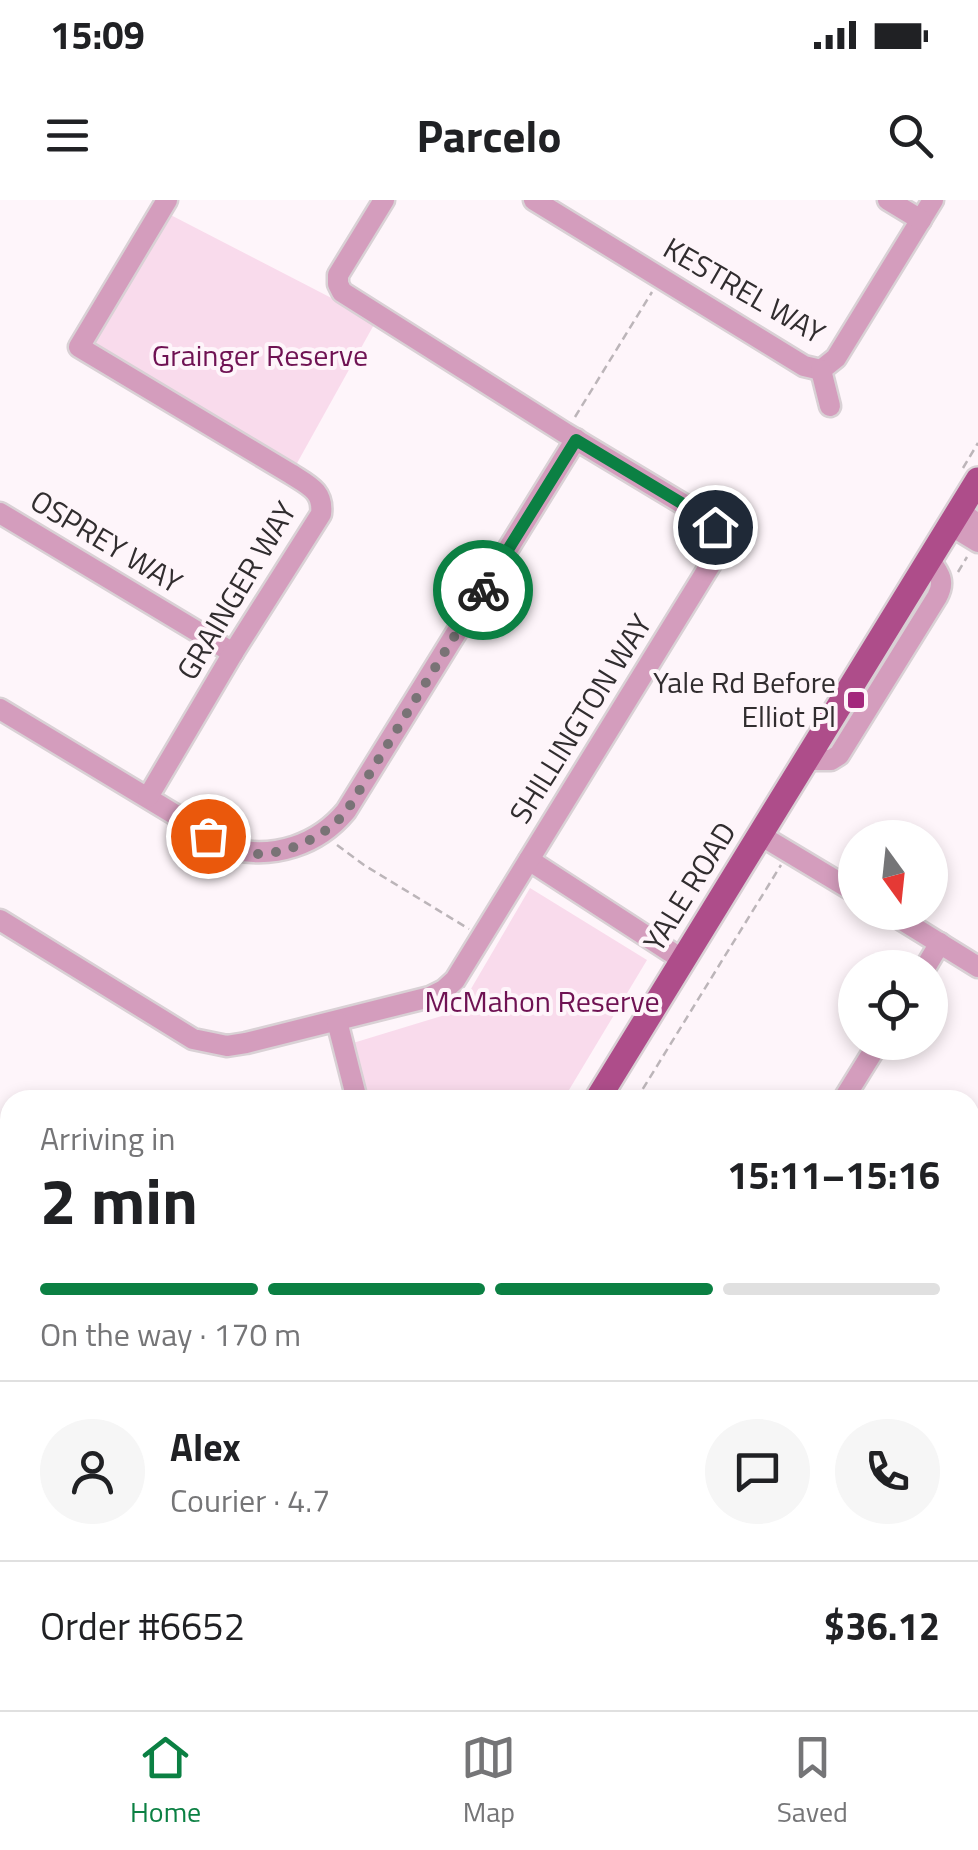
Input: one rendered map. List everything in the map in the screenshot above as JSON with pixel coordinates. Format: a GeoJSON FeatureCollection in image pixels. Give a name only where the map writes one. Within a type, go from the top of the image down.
{"type":"FeatureCollection","features":[{"type":"Feature","properties":{"kind":"main road","name":"YALE ROAD"},"geometry":{"type":"LineString","coordinates":[[603,1090],[929,560],[962,520],[978,480]]}},
{"type":"Feature","properties":{"kind":"street","name":"GRAINGER WAY"},"geometry":{"type":"LineString","coordinates":[[148,797],[322,514],[317,491],[78,347],[167,200]]}},
{"type":"Feature","properties":{"kind":"street","name":"SHILLINGTON WAY"},"geometry":{"type":"LineString","coordinates":[[0,920],[131,1002],[208,1044],[246,1043],[420,1000],[444,990],[455,980],[482,937],[719,549],[720,537],[708,519],[342,292],[338,275],[384,200]]}},
{"type":"Feature","properties":{"kind":"street","name":"KESTREL WAY"},"geometry":{"type":"LineString","coordinates":[[534,200],[804,366],[821,370]]}},
{"type":"Feature","properties":{"kind":"street"},"geometry":{"type":"LineString","coordinates":[[888,200],[921,220]]}},
{"type":"Feature","properties":{"kind":"street","name":"KESTREL WAY"},"geometry":{"type":"LineString","coordinates":[[821,370],[836,358],[933,200]]}},
{"type":"Feature","properties":{"kind":"street","name":"KESTREL WAY"},"geometry":{"type":"LineString","coordinates":[[821,370],[830,406]]}},
{"type":"Feature","properties":{"kind":"street"},"geometry":{"type":"LineString","coordinates":[[0,708],[232,849],[252,854],[298,845],[326,833],[346,812],[571,436]]}},
{"type":"Feature","properties":{"kind":"street","name":"OSPREY WAY"},"geometry":{"type":"LineString","coordinates":[[0,513],[233,654]]}},
{"type":"Feature","properties":{"kind":"street"},"geometry":{"type":"LineString","coordinates":[[962,520],[978,542]]}},
{"type":"Feature","properties":{"kind":"street"},"geometry":{"type":"LineString","coordinates":[[760,835],[838,882]]}},
{"type":"Feature","properties":{"kind":"street"},"geometry":{"type":"LineString","coordinates":[[529,860],[683,960]]}},
{"type":"Feature","properties":{"kind":"street"},"geometry":{"type":"LineString","coordinates":[[919,930],[978,967]]}},
{"type":"Feature","properties":{"kind":"street"},"geometry":{"type":"LineString","coordinates":[[936,950],[940,943]]}},
{"type":"Feature","properties":{"kind":"street"},"geometry":{"type":"LineString","coordinates":[[338,1021],[354,1090]]}},
{"type":"Feature","properties":{"kind":"street"},"geometry":{"type":"LineString","coordinates":[[850,1090],[868,1060]]}},
{"type":"Feature","properties":{"kind":"path"},"geometry":{"type":"LineString","coordinates":[[571,436],[661,278]]}},
{"type":"Feature","properties":{"kind":"path"},"geometry":{"type":"LineString","coordinates":[[326,833],[332,842],[364,865],[482,937]]}},
{"type":"Feature","properties":{"kind":"path"},"geometry":{"type":"LineString","coordinates":[[642,1090],[784,860]]}},
{"type":"Feature","properties":{"kind":"green space","name":"Grainger Reserve"},"geometry":{"type":"Polygon","coordinates":[[[161,210],[376,321],[291,474],[79,347],[161,210]]]}},
{"type":"Feature","properties":{"kind":"green space","name":"McMahon Reserve"},"geometry":{"type":"Polygon","coordinates":[[[530,888],[647,960],[569,1090],[363,1090],[353,1043],[458,1011],[530,888]]]}},
{"type":"Feature","properties":{"kind":"way so far"},"geometry":{"type":"LineString","coordinates":[[208,836],[252,854],[298,845],[334,826],[483,590]]}},
{"type":"Feature","properties":{"kind":"place","name":"Yale Rd Before Elliot Pl"},"geometry":{"type":"Point","coordinates":[856,700]}},
{"type":"Feature","properties":{"kind":"route"},"geometry":{"type":"LineString","coordinates":[[483,590],[576,440],[708,519],[715,527]]}}]}
